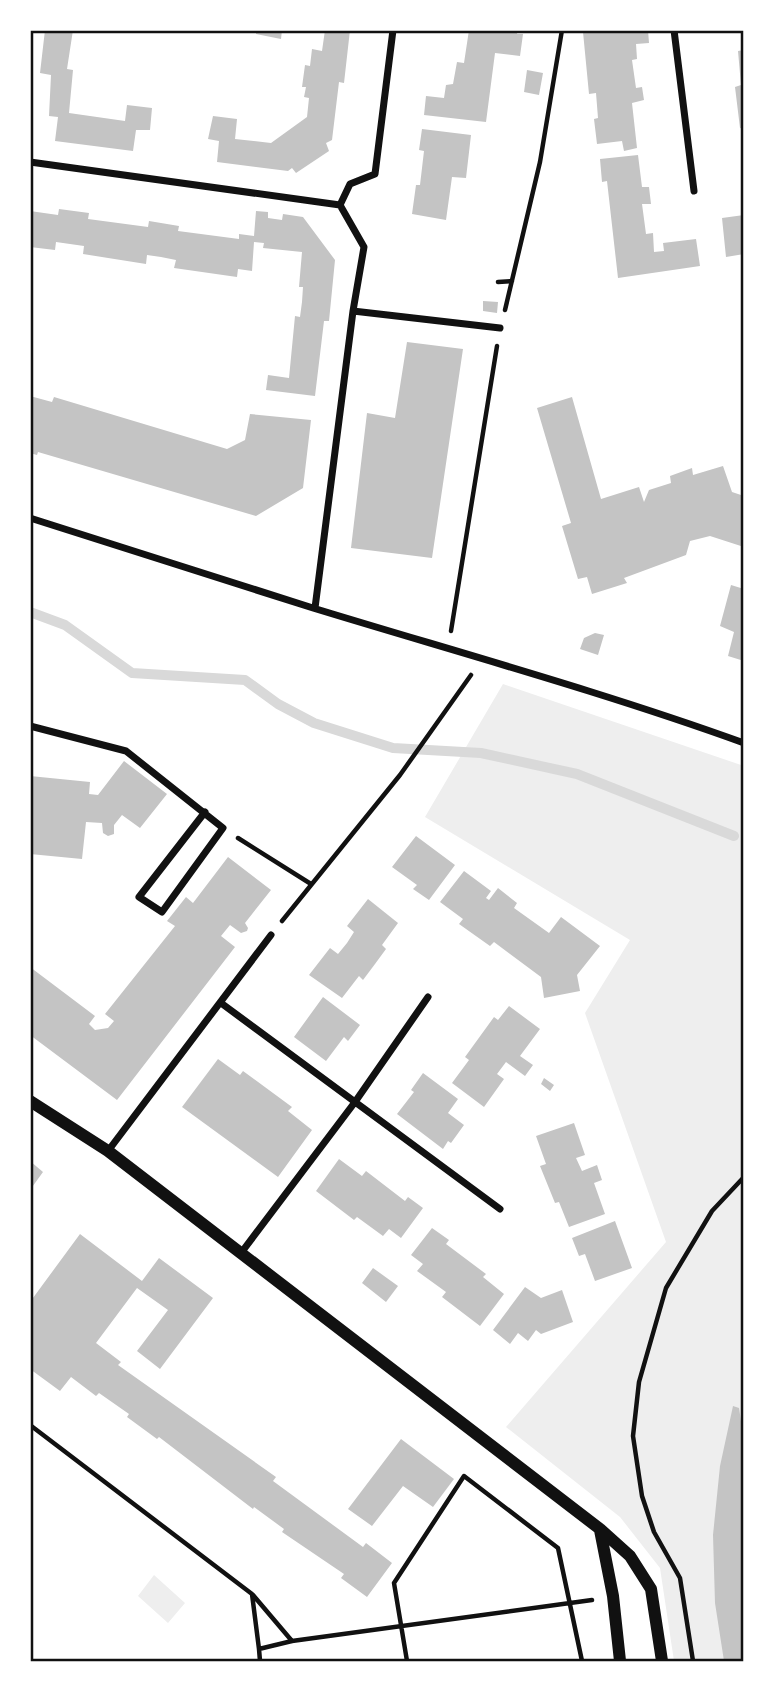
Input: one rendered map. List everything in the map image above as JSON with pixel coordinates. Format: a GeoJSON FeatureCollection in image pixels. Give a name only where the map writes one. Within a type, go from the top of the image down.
{"type":"FeatureCollection","features":[{"type":"Feature","properties":{"kind":"street"},"geometry":{"type":"LineString","coordinates":[[340,205],[350,184],[375,174],[393,30]]}},
{"type":"Feature","properties":{"kind":"street"},"geometry":{"type":"LineString","coordinates":[[674,30],[694,191]]}},
{"type":"Feature","properties":{"kind":"street"},"geometry":{"type":"LineString","coordinates":[[30,162],[340,205]]}},
{"type":"Feature","properties":{"kind":"street"},"geometry":{"type":"LineString","coordinates":[[315,608],[353,311],[364,247],[340,205]]}},
{"type":"Feature","properties":{"kind":"street"},"geometry":{"type":"LineString","coordinates":[[353,311],[500,328]]}},
{"type":"Feature","properties":{"kind":"street"},"geometry":{"type":"LineString","coordinates":[[30,518],[484,658],[744,743]]}},
{"type":"Feature","properties":{"kind":"street"},"geometry":{"type":"LineString","coordinates":[[30,726],[126,751],[205,812],[223,828],[162,912],[139,897],[205,812]]}},
{"type":"Feature","properties":{"kind":"street"},"geometry":{"type":"LineString","coordinates":[[108,1150],[271,935]]}},
{"type":"Feature","properties":{"kind":"street"},"geometry":{"type":"LineString","coordinates":[[240,1253],[355,1101],[428,997]]}},
{"type":"Feature","properties":{"kind":"street"},"geometry":{"type":"LineString","coordinates":[[221,1003],[500,1209]]}},
{"type":"Feature","properties":{"kind":"street"},"geometry":{"type":"LineString","coordinates":[[30,1101],[108,1150],[600,1529],[630,1556],[651,1589],[662,1661]]}},
{"type":"Feature","properties":{"kind":"street"},"geometry":{"type":"LineString","coordinates":[[600,1529],[620,1661]]}},
{"type":"Feature","properties":{"kind":"path"},"geometry":{"type":"LineString","coordinates":[[498,282],[512,281]]}},
{"type":"Feature","properties":{"kind":"path"},"geometry":{"type":"LineString","coordinates":[[271,935],[414,757],[484,658]]}},
{"type":"Feature","properties":{"kind":"path"},"geometry":{"type":"LineString","coordinates":[[223,828],[311,884]]}},
{"type":"Feature","properties":{"kind":"path"},"geometry":{"type":"LineString","coordinates":[[642,1496],[633,1436],[639,1382],[666,1288],[712,1212],[744,1177]]}},
{"type":"Feature","properties":{"kind":"path"},"geometry":{"type":"LineString","coordinates":[[30,1424],[252,1594],[292,1641]]}},
{"type":"Feature","properties":{"kind":"path"},"geometry":{"type":"LineString","coordinates":[[407,1661],[394,1583],[464,1476],[558,1548],[582,1661]]}},
{"type":"Feature","properties":{"kind":"path"},"geometry":{"type":"LineString","coordinates":[[252,1594],[260,1661]]}},
{"type":"Feature","properties":{"kind":"path"},"geometry":{"type":"LineString","coordinates":[[259,1649],[292,1641],[612,1596]]}},
{"type":"Feature","properties":{"kind":"shaded area"},"geometry":{"type":"Polygon","coordinates":[[[503,684],[744,766],[744,1661],[674,1661],[660,1568],[620,1517],[506,1427],[666,1242],[585,1013],[630,940],[425,817],[503,684]]]}},
{"type":"Feature","properties":{"kind":"shaded area"},"geometry":{"type":"Polygon","coordinates":[[[154,1575],[185,1603],[168,1623],[138,1596],[154,1575]]]}},
{"type":"Feature","properties":{"kind":"building"},"geometry":{"type":"Polygon","coordinates":[[[45,30],[73,30],[67,69],[73,70],[69,113],[125,121],[127,105],[152,108],[150,130],[136,130],[133,151],[55,141],[58,117],[49,116],[51,75],[40,73],[45,30]]]}},
{"type":"Feature","properties":{"kind":"building"},"geometry":{"type":"Polygon","coordinates":[[[256,30],[282,30],[281,39],[256,34],[256,30]]]}},
{"type":"Feature","properties":{"kind":"building"},"geometry":{"type":"Polygon","coordinates":[[[325,30],[350,30],[344,83],[339,82],[332,140],[326,143],[329,151],[296,173],[292,168],[288,171],[217,162],[219,141],[208,139],[213,116],[237,119],[235,139],[271,143],[307,117],[309,98],[304,97],[306,87],[302,87],[305,65],[310,66],[312,49],[322,51],[325,30]]]}},
{"type":"Feature","properties":{"kind":"building"},"geometry":{"type":"Polygon","coordinates":[[[469,30],[518,30],[517,34],[523,34],[520,56],[495,53],[486,122],[424,115],[426,96],[444,98],[446,85],[453,84],[457,62],[464,63],[469,30]]]}},
{"type":"Feature","properties":{"kind":"building"},"geometry":{"type":"Polygon","coordinates":[[[648,30],[649,43],[636,44],[637,59],[632,60],[636,88],[642,87],[644,100],[632,103],[637,148],[624,151],[622,141],[597,144],[594,119],[598,118],[596,93],[589,94],[583,32],[648,30]]]}},
{"type":"Feature","properties":{"kind":"building"},"geometry":{"type":"Polygon","coordinates":[[[744,50],[744,129],[740,128],[735,87],[741,85],[738,51],[744,50]]]}},
{"type":"Feature","properties":{"kind":"building"},"geometry":{"type":"Polygon","coordinates":[[[527,70],[543,73],[539,95],[524,92],[527,70]]]}},
{"type":"Feature","properties":{"kind":"building"},"geometry":{"type":"Polygon","coordinates":[[[422,129],[471,135],[466,178],[452,177],[446,220],[412,214],[416,185],[420,185],[424,151],[419,150],[422,129]]]}},
{"type":"Feature","properties":{"kind":"building"},"geometry":{"type":"Polygon","coordinates":[[[638,155],[642,187],[649,187],[651,204],[642,204],[646,234],[653,233],[654,252],[664,251],[663,243],[696,239],[700,266],[618,278],[607,181],[602,182],[600,159],[638,155]]]}},
{"type":"Feature","properties":{"kind":"building"},"geometry":{"type":"Polygon","coordinates":[[[59,209],[89,213],[88,219],[148,227],[149,221],[179,226],[178,231],[239,239],[239,234],[254,236],[256,211],[268,212],[268,218],[282,220],[283,214],[303,217],[335,260],[329,321],[324,321],[315,396],[266,390],[268,375],[289,378],[295,316],[300,317],[302,302],[303,287],[299,287],[302,252],[263,248],[264,243],[254,242],[252,271],[238,269],[237,277],[174,268],[176,260],[161,257],[147,255],[146,264],[83,254],[84,246],[56,242],[55,250],[30,247],[30,211],[58,215],[59,209]]]}},
{"type":"Feature","properties":{"kind":"building"},"geometry":{"type":"Polygon","coordinates":[[[744,215],[744,254],[726,257],[722,218],[744,215]]]}},
{"type":"Feature","properties":{"kind":"building"},"geometry":{"type":"Polygon","coordinates":[[[483,301],[498,302],[497,313],[483,311],[483,301]]]}},
{"type":"Feature","properties":{"kind":"building"},"geometry":{"type":"Polygon","coordinates":[[[407,342],[463,349],[432,558],[351,548],[367,413],[395,418],[407,342]]]}},
{"type":"Feature","properties":{"kind":"building"},"geometry":{"type":"Polygon","coordinates":[[[30,396],[52,402],[54,397],[227,449],[245,440],[250,414],[311,420],[303,488],[256,516],[38,452],[37,455],[30,453],[30,396]]]}},
{"type":"Feature","properties":{"kind":"building"},"geometry":{"type":"Polygon","coordinates":[[[572,397],[601,499],[639,487],[644,502],[649,490],[671,483],[670,476],[692,468],[693,475],[723,466],[732,492],[744,496],[744,547],[710,536],[690,541],[686,555],[624,578],[627,583],[592,594],[587,577],[578,579],[562,526],[571,523],[537,408],[572,397]]]}},
{"type":"Feature","properties":{"kind":"building"},"geometry":{"type":"Polygon","coordinates":[[[731,585],[744,589],[744,661],[728,656],[734,632],[720,626],[731,585]]]}},
{"type":"Feature","properties":{"kind":"building"},"geometry":{"type":"Polygon","coordinates":[[[595,633],[604,635],[598,655],[580,649],[584,638],[595,633]]]}},
{"type":"Feature","properties":{"kind":"building"},"geometry":{"type":"Polygon","coordinates":[[[124,761],[167,794],[140,828],[122,815],[114,825],[114,834],[108,836],[103,833],[102,823],[86,822],[82,859],[30,854],[30,776],[90,782],[89,794],[98,795],[124,761]]]}},
{"type":"Feature","properties":{"kind":"building"},"geometry":{"type":"Polygon","coordinates":[[[416,836],[455,865],[429,900],[413,889],[417,885],[392,867],[416,836]]]}},
{"type":"Feature","properties":{"kind":"building"},"geometry":{"type":"Polygon","coordinates":[[[228,857],[271,890],[245,923],[247,931],[241,933],[230,925],[221,936],[235,947],[117,1100],[30,1035],[30,967],[95,1016],[89,1024],[95,1030],[108,1028],[114,1021],[105,1014],[175,926],[167,921],[186,897],[193,903],[228,857]]]}},
{"type":"Feature","properties":{"kind":"building"},"geometry":{"type":"Polygon","coordinates":[[[464,871],[491,891],[486,898],[489,900],[498,888],[517,903],[514,908],[549,933],[561,917],[600,946],[577,975],[580,991],[544,998],[541,977],[494,942],[490,946],[459,924],[463,919],[440,902],[464,871]]]}},
{"type":"Feature","properties":{"kind":"building"},"geometry":{"type":"Polygon","coordinates":[[[368,899],[398,923],[382,945],[386,949],[375,964],[363,980],[359,976],[342,998],[309,975],[330,948],[338,954],[347,943],[354,932],[347,926],[368,899]]]}},
{"type":"Feature","properties":{"kind":"building"},"geometry":{"type":"Polygon","coordinates":[[[323,997],[360,1025],[348,1041],[344,1037],[326,1061],[294,1037],[323,997]]]}},
{"type":"Feature","properties":{"kind":"building"},"geometry":{"type":"Polygon","coordinates":[[[509,1006],[540,1029],[520,1056],[533,1065],[525,1076],[506,1062],[497,1074],[504,1079],[484,1107],[452,1083],[469,1060],[465,1057],[494,1017],[498,1020],[509,1006]]]}},
{"type":"Feature","properties":{"kind":"building"},"geometry":{"type":"Polygon","coordinates":[[[218,1059],[240,1075],[243,1071],[292,1107],[288,1111],[312,1130],[278,1177],[182,1107],[218,1059]]]}},
{"type":"Feature","properties":{"kind":"building"},"geometry":{"type":"Polygon","coordinates":[[[423,1073],[458,1099],[448,1113],[464,1125],[443,1149],[397,1114],[414,1092],[411,1090],[423,1073]]]}},
{"type":"Feature","properties":{"kind":"building"},"geometry":{"type":"Polygon","coordinates":[[[544,1078],[554,1085],[550,1091],[541,1084],[544,1078]]]}},
{"type":"Feature","properties":{"kind":"building"},"geometry":{"type":"Polygon","coordinates":[[[574,1123],[585,1155],[576,1158],[582,1171],[597,1165],[602,1180],[594,1183],[605,1214],[569,1227],[559,1202],[555,1203],[540,1166],[546,1164],[536,1136],[574,1123]]]}},
{"type":"Feature","properties":{"kind":"building"},"geometry":{"type":"Polygon","coordinates":[[[339,1159],[362,1176],[366,1171],[405,1201],[408,1197],[423,1208],[401,1238],[389,1229],[383,1236],[357,1217],[354,1220],[316,1191],[339,1159]]]}},
{"type":"Feature","properties":{"kind":"building"},"geometry":{"type":"Polygon","coordinates":[[[30,1161],[43,1172],[30,1190],[30,1161]]]}},
{"type":"Feature","properties":{"kind":"building"},"geometry":{"type":"Polygon","coordinates":[[[615,1221],[632,1268],[595,1281],[585,1254],[579,1256],[572,1238],[615,1221]]]}},
{"type":"Feature","properties":{"kind":"building"},"geometry":{"type":"Polygon","coordinates":[[[432,1228],[449,1240],[446,1244],[486,1274],[483,1277],[504,1294],[480,1326],[442,1297],[446,1292],[417,1271],[423,1264],[411,1255],[432,1228]]]}},
{"type":"Feature","properties":{"kind":"building"},"geometry":{"type":"Polygon","coordinates":[[[80,1234],[142,1281],[159,1258],[213,1298],[160,1369],[137,1351],[168,1310],[137,1288],[96,1343],[121,1362],[118,1365],[276,1477],[273,1481],[363,1547],[366,1543],[392,1563],[367,1597],[341,1578],[344,1574],[282,1532],[284,1529],[254,1507],[253,1509],[159,1437],[157,1439],[127,1417],[129,1414],[99,1393],[96,1396],[71,1377],[60,1391],[30,1369],[30,1302],[80,1234]]]}},
{"type":"Feature","properties":{"kind":"building"},"geometry":{"type":"Polygon","coordinates":[[[373,1268],[398,1286],[386,1302],[362,1283],[373,1268]]]}},
{"type":"Feature","properties":{"kind":"building"},"geometry":{"type":"Polygon","coordinates":[[[525,1287],[541,1298],[562,1290],[573,1322],[541,1334],[536,1330],[528,1341],[518,1333],[510,1344],[493,1330],[525,1287]]]}},
{"type":"Feature","properties":{"kind":"building"},"geometry":{"type":"Polygon","coordinates":[[[733,1406],[739,1408],[744,1441],[744,1661],[724,1661],[715,1603],[713,1535],[720,1466],[733,1406]]]}},
{"type":"Feature","properties":{"kind":"building"},"geometry":{"type":"Polygon","coordinates":[[[401,1439],[454,1479],[433,1507],[403,1486],[372,1526],[348,1509],[401,1439]]]}},
{"type":"Feature","properties":{"kind":"waterway"},"geometry":{"type":"LineString","coordinates":[[30,612],[65,625],[132,673],[245,680],[278,704],[314,723],[393,748],[481,753],[577,774],[734,836]]}}]}
